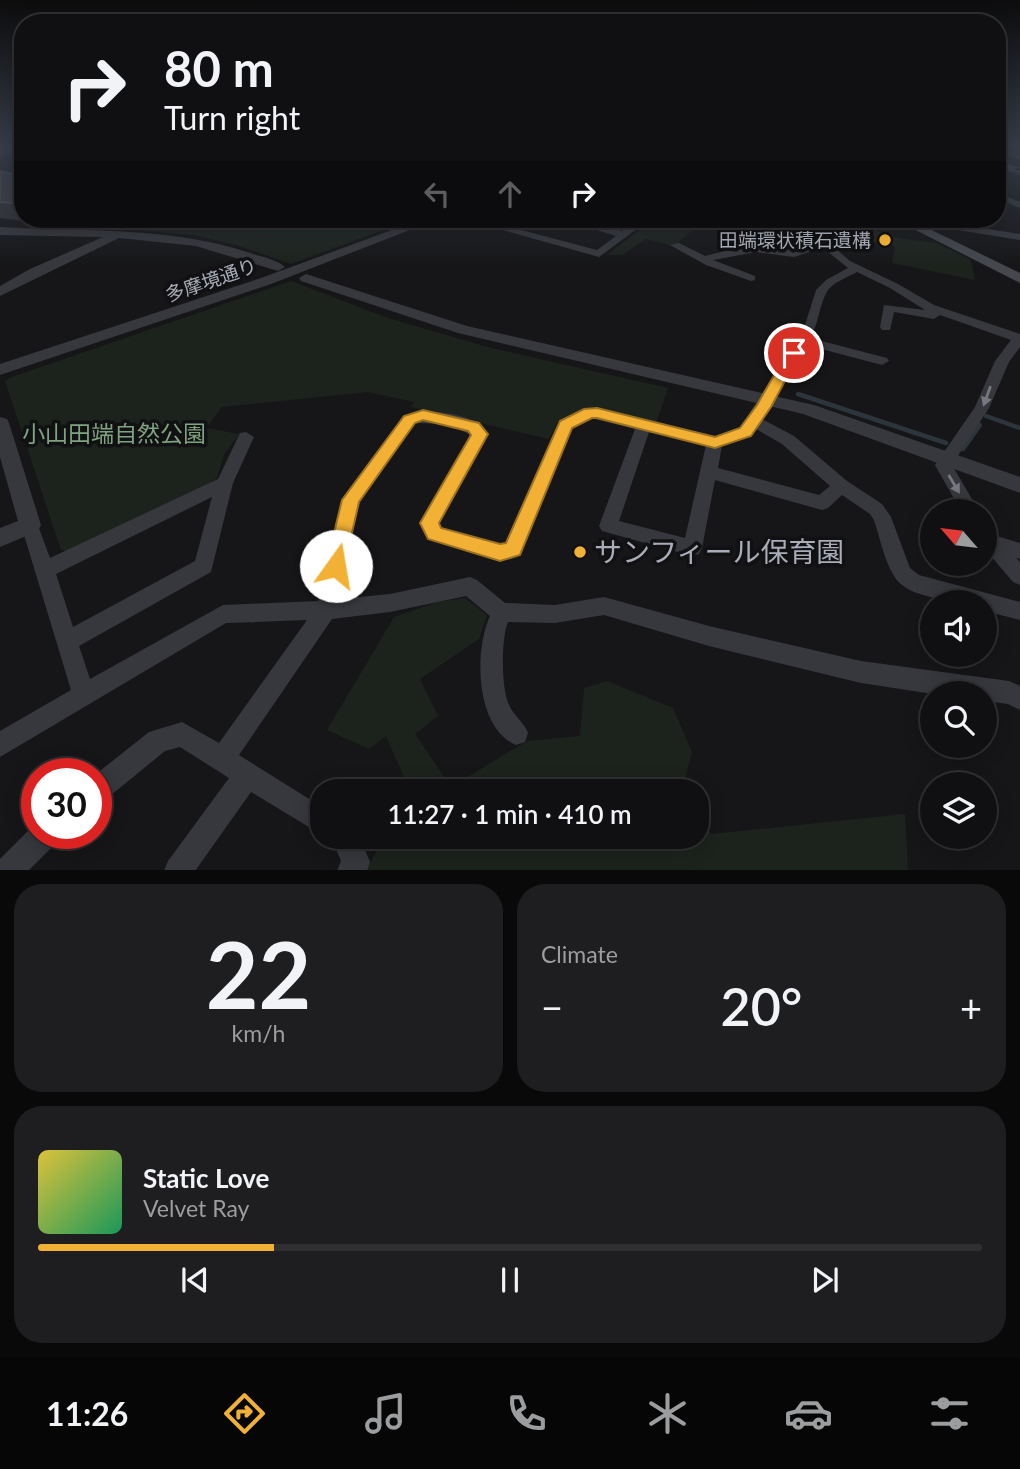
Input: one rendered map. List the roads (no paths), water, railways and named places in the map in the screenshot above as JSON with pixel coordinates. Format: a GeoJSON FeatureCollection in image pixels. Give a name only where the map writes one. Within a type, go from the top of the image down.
{"type":"FeatureCollection","features":[{"type":"Feature","properties":{"kind":"main road"},"geometry":{"type":"LineString","coordinates":[[930,228],[1020,279]]}},
{"type":"Feature","properties":{"kind":"main road"},"geometry":{"type":"LineString","coordinates":[[932,228],[1020,272]]}},
{"type":"Feature","properties":{"kind":"street","name":"多摩境通り"},"geometry":{"type":"LineString","coordinates":[[0,370],[266,281],[408,228]]}},
{"type":"Feature","properties":{"kind":"street"},"geometry":{"type":"LineString","coordinates":[[504,228],[599,254],[633,228]]}},
{"type":"Feature","properties":{"kind":"street"},"geometry":{"type":"LineString","coordinates":[[600,228],[624,235]]}},
{"type":"Feature","properties":{"kind":"street"},"geometry":{"type":"LineString","coordinates":[[832,251],[836,240],[845,232],[863,228]]}},
{"type":"Feature","properties":{"kind":"street"},"geometry":{"type":"LineString","coordinates":[[963,228],[1020,237]]}},
{"type":"Feature","properties":{"kind":"street"},"geometry":{"type":"LineString","coordinates":[[0,231],[120,234],[195,242],[278,267]]}},
{"type":"Feature","properties":{"kind":"street"},"geometry":{"type":"LineString","coordinates":[[756,232],[832,251],[857,268],[947,316]]}},
{"type":"Feature","properties":{"kind":"street"},"geometry":{"type":"LineString","coordinates":[[0,292],[35,272],[120,234]]}},
{"type":"Feature","properties":{"kind":"street"},"geometry":{"type":"LineString","coordinates":[[675,244],[707,259],[710,264],[751,278]]}},
{"type":"Feature","properties":{"kind":"street"},"geometry":{"type":"LineString","coordinates":[[707,259],[756,249],[794,254],[816,248]]}},
{"type":"Feature","properties":{"kind":"street"},"geometry":{"type":"LineString","coordinates":[[222,759],[326,610],[351,500],[410,419],[423,415],[474,427],[480,434],[429,523],[435,534],[500,552],[513,549],[566,425],[589,413],[715,442],[746,432],[817,313],[822,290],[830,282],[857,268]]}},
{"type":"Feature","properties":{"kind":"street"},"geometry":{"type":"LineString","coordinates":[[306,278],[463,330],[808,409],[1020,485]]}},
{"type":"Feature","properties":{"kind":"street"},"geometry":{"type":"LineString","coordinates":[[886,327],[888,309],[947,316],[1019,338],[1002,361],[982,408],[943,465],[963,499]]}},
{"type":"Feature","properties":{"kind":"street"},"geometry":{"type":"LineString","coordinates":[[802,340],[882,361]]}},
{"type":"Feature","properties":{"kind":"street"},"geometry":{"type":"LineString","coordinates":[[1002,361],[1020,366]]}},
{"type":"Feature","properties":{"kind":"street"},"geometry":{"type":"LineString","coordinates":[[754,421],[788,440],[841,486],[876,509],[882,517],[902,573],[913,582],[1020,611]]}},
{"type":"Feature","properties":{"kind":"street"},"geometry":{"type":"LineString","coordinates":[[0,423],[84,695]]}},
{"type":"Feature","properties":{"kind":"street"},"geometry":{"type":"LineString","coordinates":[[644,425],[608,526],[692,548],[715,442]]}},
{"type":"Feature","properties":{"kind":"street"},"geometry":{"type":"LineString","coordinates":[[67,641],[204,566],[233,455],[246,436]]}},
{"type":"Feature","properties":{"kind":"street"},"geometry":{"type":"LineString","coordinates":[[708,472],[822,503],[841,486]]}},
{"type":"Feature","properties":{"kind":"street"},"geometry":{"type":"LineString","coordinates":[[45,570],[224,483]]}},
{"type":"Feature","properties":{"kind":"street"},"geometry":{"type":"LineString","coordinates":[[0,538],[30,525]]}},
{"type":"Feature","properties":{"kind":"street"},"geometry":{"type":"LineString","coordinates":[[998,542],[1020,551]]}},
{"type":"Feature","properties":{"kind":"street"},"geometry":{"type":"LineString","coordinates":[[998,551],[1020,576]]}},
{"type":"Feature","properties":{"kind":"street"},"geometry":{"type":"LineString","coordinates":[[0,745],[223,614],[326,610],[390,603],[470,586],[490,605],[502,612],[555,614],[604,606],[709,636],[861,672],[1009,693],[1020,698]]}},
{"type":"Feature","properties":{"kind":"street"},"geometry":{"type":"LineString","coordinates":[[502,612],[493,632],[493,696],[502,717],[516,733]]}},
{"type":"Feature","properties":{"kind":"street"},"geometry":{"type":"LineString","coordinates":[[112,778],[158,741],[182,734],[310,814]]}},
{"type":"Feature","properties":{"kind":"street"},"geometry":{"type":"LineString","coordinates":[[178,870],[247,775]]}},
{"type":"Feature","properties":{"kind":"street"},"geometry":{"type":"LineString","coordinates":[[8,870],[30,849]]}},
{"type":"Feature","properties":{"kind":"street"},"geometry":{"type":"LineString","coordinates":[[350,849],[356,862],[351,870]]}},
{"type":"Feature","properties":{"kind":"waterway"},"geometry":{"type":"LineString","coordinates":[[798,394],[946,443]]}},
{"type":"Feature","properties":{"kind":"waterway"},"geometry":{"type":"LineString","coordinates":[[986,416],[1020,428]]}},
{"type":"Feature","properties":{"kind":"waterway"},"geometry":{"type":"LineString","coordinates":[[963,449],[980,425]]}},
{"type":"Feature","properties":{"kind":"place","name":"田端環状積石遺構"},"geometry":{"type":"Point","coordinates":[885,240]}},
{"type":"Feature","properties":{"kind":"place","name":"サンフィール保育園"},"geometry":{"type":"Point","coordinates":[580,552]}},
{"type":"Feature","properties":{"kind":"park label","name":"小山田端自然公園"},"geometry":{"type":"Point","coordinates":[114,434]}}]}
